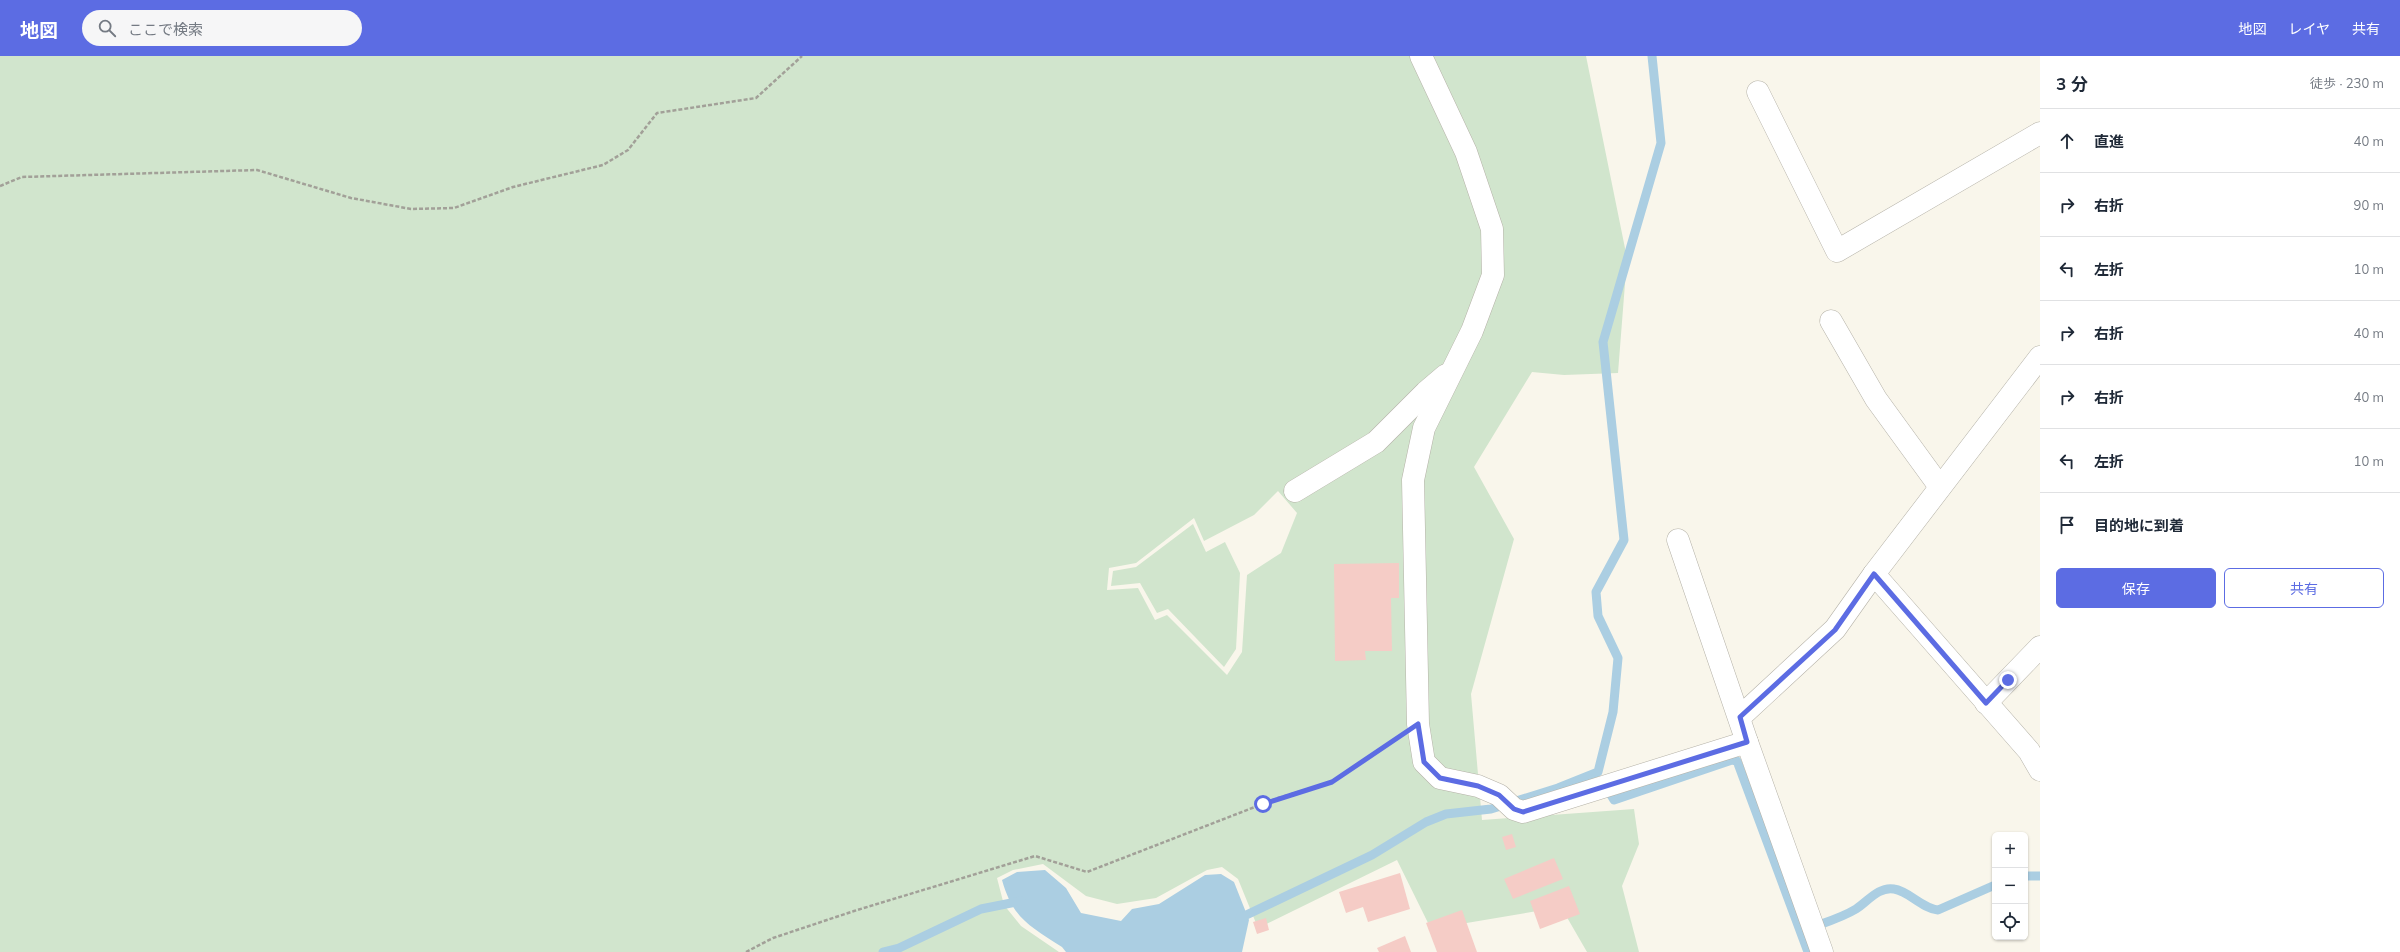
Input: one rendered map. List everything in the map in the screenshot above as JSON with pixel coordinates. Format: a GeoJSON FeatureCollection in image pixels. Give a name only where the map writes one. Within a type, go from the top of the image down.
{"type":"FeatureCollection","features":[{"type":"Feature","properties":{"kind":"street"},"geometry":{"type":"LineString","coordinates":[[1421,56],[1466,152],[1492,229],[1493,275],[1472,331],[1424,428],[1413,480],[1418,724],[1424,762],[1440,778],[1478,786],[1499,795],[1508,804],[1523,812],[1747,742]]}},
{"type":"Feature","properties":{"kind":"street"},"geometry":{"type":"LineString","coordinates":[[1758,92],[1837,251],[2040,133]]}},
{"type":"Feature","properties":{"kind":"street"},"geometry":{"type":"LineString","coordinates":[[1831,321],[1876,399],[1940,487]]}},
{"type":"Feature","properties":{"kind":"street"},"geometry":{"type":"LineString","coordinates":[[1740,717],[1835,630],[1874,574],[2040,357]]}},
{"type":"Feature","properties":{"kind":"street"},"geometry":{"type":"LineString","coordinates":[[1294,491],[1376,442],[1426,392],[1452,371]]}},
{"type":"Feature","properties":{"kind":"street"},"geometry":{"type":"LineString","coordinates":[[1678,540],[1740,717],[1747,742],[1816,935]]}},
{"type":"Feature","properties":{"kind":"street"},"geometry":{"type":"LineString","coordinates":[[1874,574],[2029,751],[2040,770]]}},
{"type":"Feature","properties":{"kind":"street"},"geometry":{"type":"LineString","coordinates":[[1986,703],[2040,647]]}},
{"type":"Feature","properties":{"kind":"path"},"geometry":{"type":"LineString","coordinates":[[0,186],[22,176],[257,170],[351,198],[411,209],[454,208],[513,187],[603,165],[628,150],[657,113],[756,98],[802,56]]}},
{"type":"Feature","properties":{"kind":"path"},"geometry":{"type":"LineString","coordinates":[[746,952],[773,938],[854,911],[1035,856],[1086,872],[1278,798],[1332,782],[1418,724]]}},
{"type":"Feature","properties":{"kind":"green space"},"geometry":{"type":"Polygon","coordinates":[[[0,56],[1586,56],[1627,258],[1618,373],[1564,375],[1532,372],[1474,467],[1514,539],[1471,694],[1482,820],[1634,809],[1639,844],[1622,886],[1639,952],[1587,952],[1561,907],[1431,929],[1397,860],[1258,928],[1238,879],[1222,867],[1207,870],[1156,898],[1117,904],[1086,896],[1043,864],[1013,870],[997,878],[1004,905],[1021,926],[1059,952],[0,952],[0,56]],[[1278,491],[1254,515],[1204,541],[1194,518],[1136,563],[1109,568],[1107,590],[1138,588],[1155,620],[1167,615],[1227,675],[1242,652],[1247,575],[1281,553],[1297,513],[1278,491]]]}},
{"type":"Feature","properties":{"kind":"green space"},"geometry":{"type":"Polygon","coordinates":[[[1193,524],[1206,552],[1225,542],[1240,573],[1236,649],[1224,667],[1168,609],[1157,613],[1140,583],[1111,586],[1113,571],[1136,567],[1193,524]]]}},
{"type":"Feature","properties":{"kind":"water"},"geometry":{"type":"Polygon","coordinates":[[[1045,870],[1066,888],[1081,913],[1121,921],[1132,909],[1159,904],[1205,875],[1221,874],[1234,882],[1249,920],[1242,952],[1066,952],[1062,947],[1032,927],[1017,913],[1006,893],[1002,880],[1017,872],[1045,870]]]}},
{"type":"Feature","properties":{"kind":"building"},"geometry":{"type":"Polygon","coordinates":[[[1399,563],[1399,598],[1391,598],[1392,651],[1365,651],[1366,660],[1335,661],[1334,564],[1399,563]]]}},
{"type":"Feature","properties":{"kind":"building"},"geometry":{"type":"Polygon","coordinates":[[[1512,834],[1516,847],[1506,850],[1502,837],[1512,834]]]}},
{"type":"Feature","properties":{"kind":"building"},"geometry":{"type":"Polygon","coordinates":[[[1554,858],[1563,879],[1513,899],[1504,879],[1554,858]]]}},
{"type":"Feature","properties":{"kind":"building"},"geometry":{"type":"Polygon","coordinates":[[[1400,873],[1410,909],[1368,922],[1363,907],[1346,913],[1339,892],[1400,873]]]}},
{"type":"Feature","properties":{"kind":"building"},"geometry":{"type":"Polygon","coordinates":[[[1569,886],[1580,914],[1540,929],[1530,901],[1569,886]]]}},
{"type":"Feature","properties":{"kind":"building"},"geometry":{"type":"Polygon","coordinates":[[[1462,910],[1477,952],[1437,952],[1426,923],[1462,910]]]}},
{"type":"Feature","properties":{"kind":"building"},"geometry":{"type":"Polygon","coordinates":[[[1266,918],[1269,930],[1257,934],[1253,922],[1266,918]]]}},
{"type":"Feature","properties":{"kind":"building"},"geometry":{"type":"Polygon","coordinates":[[[1405,936],[1411,952],[1379,952],[1377,948],[1405,936]]]}},
{"type":"Feature","properties":{"kind":"waterway"},"geometry":{"type":"LineString","coordinates":[[1240,918],[1372,855],[1426,822],[1446,814],[1491,809],[1558,788],[1598,772],[1613,712],[1618,658],[1598,616],[1596,592],[1624,540],[1603,342],[1661,143],[1652,56]]}},
{"type":"Feature","properties":{"kind":"waterway"},"geometry":{"type":"LineString","coordinates":[[1611,795],[1614,800],[1732,760],[1737,761],[1808,952]]}},
{"type":"Feature","properties":{"kind":"waterway"},"geometry":{"type":"LineString","coordinates":[[2028,876],[2040,876]]}},
{"type":"Feature","properties":{"kind":"waterway"},"geometry":{"type":"LineString","coordinates":[[1813,927],[1851,912],[1883,890],[1900,890],[1926,906],[1938,910],[1992,886]]}},
{"type":"Feature","properties":{"kind":"waterway"},"geometry":{"type":"LineString","coordinates":[[883,952],[899,948],[981,909],[1021,901]]}},
{"type":"Feature","properties":{"kind":"route"},"geometry":{"type":"LineString","coordinates":[[1263,804],[1332,782],[1418,724],[1424,762],[1440,778],[1478,786],[1499,795],[1514,809],[1523,812],[1747,742],[1740,717],[1835,630],[1874,574],[1986,703],[2008,680]]}}]}
